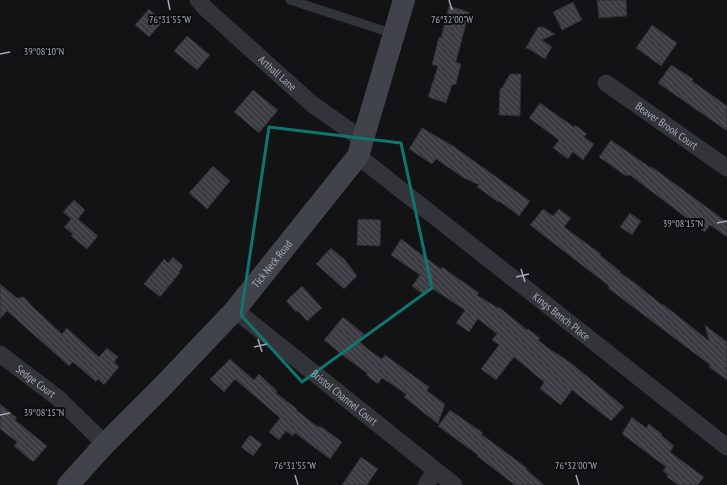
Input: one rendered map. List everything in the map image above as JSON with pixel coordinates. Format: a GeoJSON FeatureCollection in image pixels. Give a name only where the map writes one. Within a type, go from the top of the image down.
{"type":"FeatureCollection","features":[{"type":"Feature","properties":{"kind":"street","name":"Arthall Lane"},"geometry":{"type":"LineString","coordinates":[[198,0],[360,148]]}},
{"type":"Feature","properties":{"kind":"street","name":"Tick Neck Road"},"geometry":{"type":"LineString","coordinates":[[68,485],[105,444],[162,387],[235,310],[360,148],[404,0]]}},
{"type":"Feature","properties":{"kind":"street","name":"Beaver Brook Court"},"geometry":{"type":"LineString","coordinates":[[606,83],[727,168]]}},
{"type":"Feature","properties":{"kind":"street","name":"Kings Bench Place"},"geometry":{"type":"LineString","coordinates":[[360,148],[727,447]]}},
{"type":"Feature","properties":{"kind":"street","name":"Bristol Channel Court"},"geometry":{"type":"LineString","coordinates":[[235,310],[431,478],[454,485]]}},
{"type":"Feature","properties":{"kind":"street","name":"Sedge Court"},"geometry":{"type":"LineString","coordinates":[[0,354],[58,398],[105,444]]}},
{"type":"Feature","properties":{"kind":"lane"},"geometry":{"type":"LineString","coordinates":[[290,0],[394,34]]}},
{"type":"Feature","properties":{"kind":"highlighted area"},"geometry":{"type":"Polygon","coordinates":[[[269,127],[401,143],[432,288],[302,382],[241,315],[269,127]]]}},
{"type":"Feature","properties":{"kind":"building"},"geometry":{"type":"Polygon","coordinates":[[[597,0],[626,0],[627,16],[599,18],[597,0]]]}},
{"type":"Feature","properties":{"kind":"building"},"geometry":{"type":"Polygon","coordinates":[[[573,2],[582,20],[562,30],[553,12],[573,2]]]}},
{"type":"Feature","properties":{"kind":"building"},"geometry":{"type":"Polygon","coordinates":[[[449,6],[469,12],[456,62],[461,64],[456,84],[452,85],[446,103],[428,97],[438,66],[432,65],[449,6]]]}},
{"type":"Feature","properties":{"kind":"building"},"geometry":{"type":"Polygon","coordinates":[[[149,9],[163,21],[149,37],[135,25],[149,9]]]}},
{"type":"Feature","properties":{"kind":"building"},"geometry":{"type":"Polygon","coordinates":[[[652,25],[677,43],[661,66],[636,48],[652,25]]]}},
{"type":"Feature","properties":{"kind":"building"},"geometry":{"type":"Polygon","coordinates":[[[538,27],[543,27],[555,34],[542,40],[552,47],[545,59],[527,48],[525,49],[538,27]]]}},
{"type":"Feature","properties":{"kind":"building"},"geometry":{"type":"Polygon","coordinates":[[[187,36],[210,55],[197,70],[174,51],[187,36]]]}},
{"type":"Feature","properties":{"kind":"building"},"geometry":{"type":"Polygon","coordinates":[[[671,65],[693,79],[692,81],[727,106],[727,131],[658,83],[671,65]]]}},
{"type":"Feature","properties":{"kind":"building"},"geometry":{"type":"Polygon","coordinates":[[[510,74],[521,74],[520,116],[499,115],[500,88],[502,88],[510,74]]]}},
{"type":"Feature","properties":{"kind":"building"},"geometry":{"type":"Polygon","coordinates":[[[253,90],[278,110],[259,133],[234,112],[253,90]]]}},
{"type":"Feature","properties":{"kind":"building"},"geometry":{"type":"Polygon","coordinates":[[[540,103],[574,127],[575,125],[587,134],[584,137],[594,144],[583,160],[573,152],[568,159],[553,148],[559,140],[529,118],[540,103]]]}},
{"type":"Feature","properties":{"kind":"building"},"geometry":{"type":"Polygon","coordinates":[[[422,128],[453,146],[530,201],[519,216],[477,187],[479,185],[464,178],[436,159],[432,164],[409,149],[422,128]]]}},
{"type":"Feature","properties":{"kind":"building"},"geometry":{"type":"Polygon","coordinates":[[[611,140],[651,168],[652,167],[727,222],[727,237],[710,225],[705,232],[630,175],[626,176],[599,157],[611,140]]]}},
{"type":"Feature","properties":{"kind":"building"},"geometry":{"type":"Polygon","coordinates":[[[213,166],[230,181],[207,209],[189,193],[213,166]]]}},
{"type":"Feature","properties":{"kind":"building"},"geometry":{"type":"Polygon","coordinates":[[[74,200],[85,210],[78,219],[98,236],[87,249],[71,236],[73,234],[64,227],[71,219],[63,212],[74,200]]]}},
{"type":"Feature","properties":{"kind":"building"},"geometry":{"type":"Polygon","coordinates":[[[543,209],[553,216],[559,209],[571,218],[564,227],[601,254],[600,255],[621,272],[620,273],[634,282],[709,341],[705,325],[727,342],[727,380],[709,367],[710,365],[608,288],[609,286],[530,225],[543,209]]]}},
{"type":"Feature","properties":{"kind":"building"},"geometry":{"type":"Polygon","coordinates":[[[630,213],[641,221],[632,235],[620,227],[630,213]]]}},
{"type":"Feature","properties":{"kind":"building"},"geometry":{"type":"Polygon","coordinates":[[[358,219],[381,220],[380,246],[357,245],[358,219]]]}},
{"type":"Feature","properties":{"kind":"building"},"geometry":{"type":"Polygon","coordinates":[[[401,239],[441,269],[442,267],[479,293],[477,295],[498,308],[499,307],[527,330],[528,329],[540,338],[538,340],[548,348],[571,363],[624,407],[611,421],[572,390],[561,405],[540,389],[544,382],[514,357],[496,380],[481,369],[499,345],[492,340],[497,334],[478,319],[469,332],[456,323],[465,310],[430,287],[424,295],[412,286],[420,275],[391,255],[401,239]]]}},
{"type":"Feature","properties":{"kind":"building"},"geometry":{"type":"Polygon","coordinates":[[[331,248],[345,260],[357,276],[344,289],[316,264],[331,248]]]}},
{"type":"Feature","properties":{"kind":"building"},"geometry":{"type":"Polygon","coordinates":[[[173,257],[183,266],[179,272],[180,273],[160,297],[144,284],[164,259],[168,263],[173,257]]]}},
{"type":"Feature","properties":{"kind":"building"},"geometry":{"type":"Polygon","coordinates":[[[0,284],[17,298],[24,297],[62,334],[67,328],[99,357],[107,348],[118,357],[114,362],[119,367],[104,385],[98,379],[96,382],[73,362],[69,366],[7,311],[0,319],[0,284]]]}},
{"type":"Feature","properties":{"kind":"building"},"geometry":{"type":"Polygon","coordinates":[[[302,286],[322,308],[307,321],[286,301],[302,286]]]}},
{"type":"Feature","properties":{"kind":"building"},"geometry":{"type":"Polygon","coordinates":[[[343,317],[364,334],[359,341],[369,350],[382,359],[385,355],[429,387],[427,391],[445,404],[438,424],[404,397],[406,394],[382,378],[378,384],[366,375],[367,373],[324,340],[343,317]]]}},
{"type":"Feature","properties":{"kind":"building"},"geometry":{"type":"Polygon","coordinates":[[[230,359],[254,380],[259,374],[277,391],[276,393],[297,409],[296,410],[318,427],[322,427],[342,442],[330,459],[295,433],[293,436],[286,431],[279,440],[269,432],[280,418],[236,380],[234,380],[224,392],[210,379],[230,359]]]}},
{"type":"Feature","properties":{"kind":"building"},"geometry":{"type":"Polygon","coordinates":[[[0,404],[17,418],[15,420],[47,446],[33,462],[14,446],[17,442],[0,429],[0,404]]]}},
{"type":"Feature","properties":{"kind":"building"},"geometry":{"type":"Polygon","coordinates":[[[450,410],[483,433],[481,434],[527,468],[526,469],[544,485],[515,485],[477,456],[478,455],[438,426],[450,410]]]}},
{"type":"Feature","properties":{"kind":"building"},"geometry":{"type":"Polygon","coordinates":[[[632,417],[646,428],[649,424],[674,446],[670,452],[704,477],[698,485],[678,485],[667,477],[668,475],[663,471],[666,467],[622,434],[632,417]]]}},
{"type":"Feature","properties":{"kind":"building"},"geometry":{"type":"Polygon","coordinates":[[[250,435],[262,444],[253,456],[241,447],[250,435]]]}},
{"type":"Feature","properties":{"kind":"building"},"geometry":{"type":"Polygon","coordinates":[[[361,457],[378,469],[367,485],[342,485],[361,457]]]}}]}
